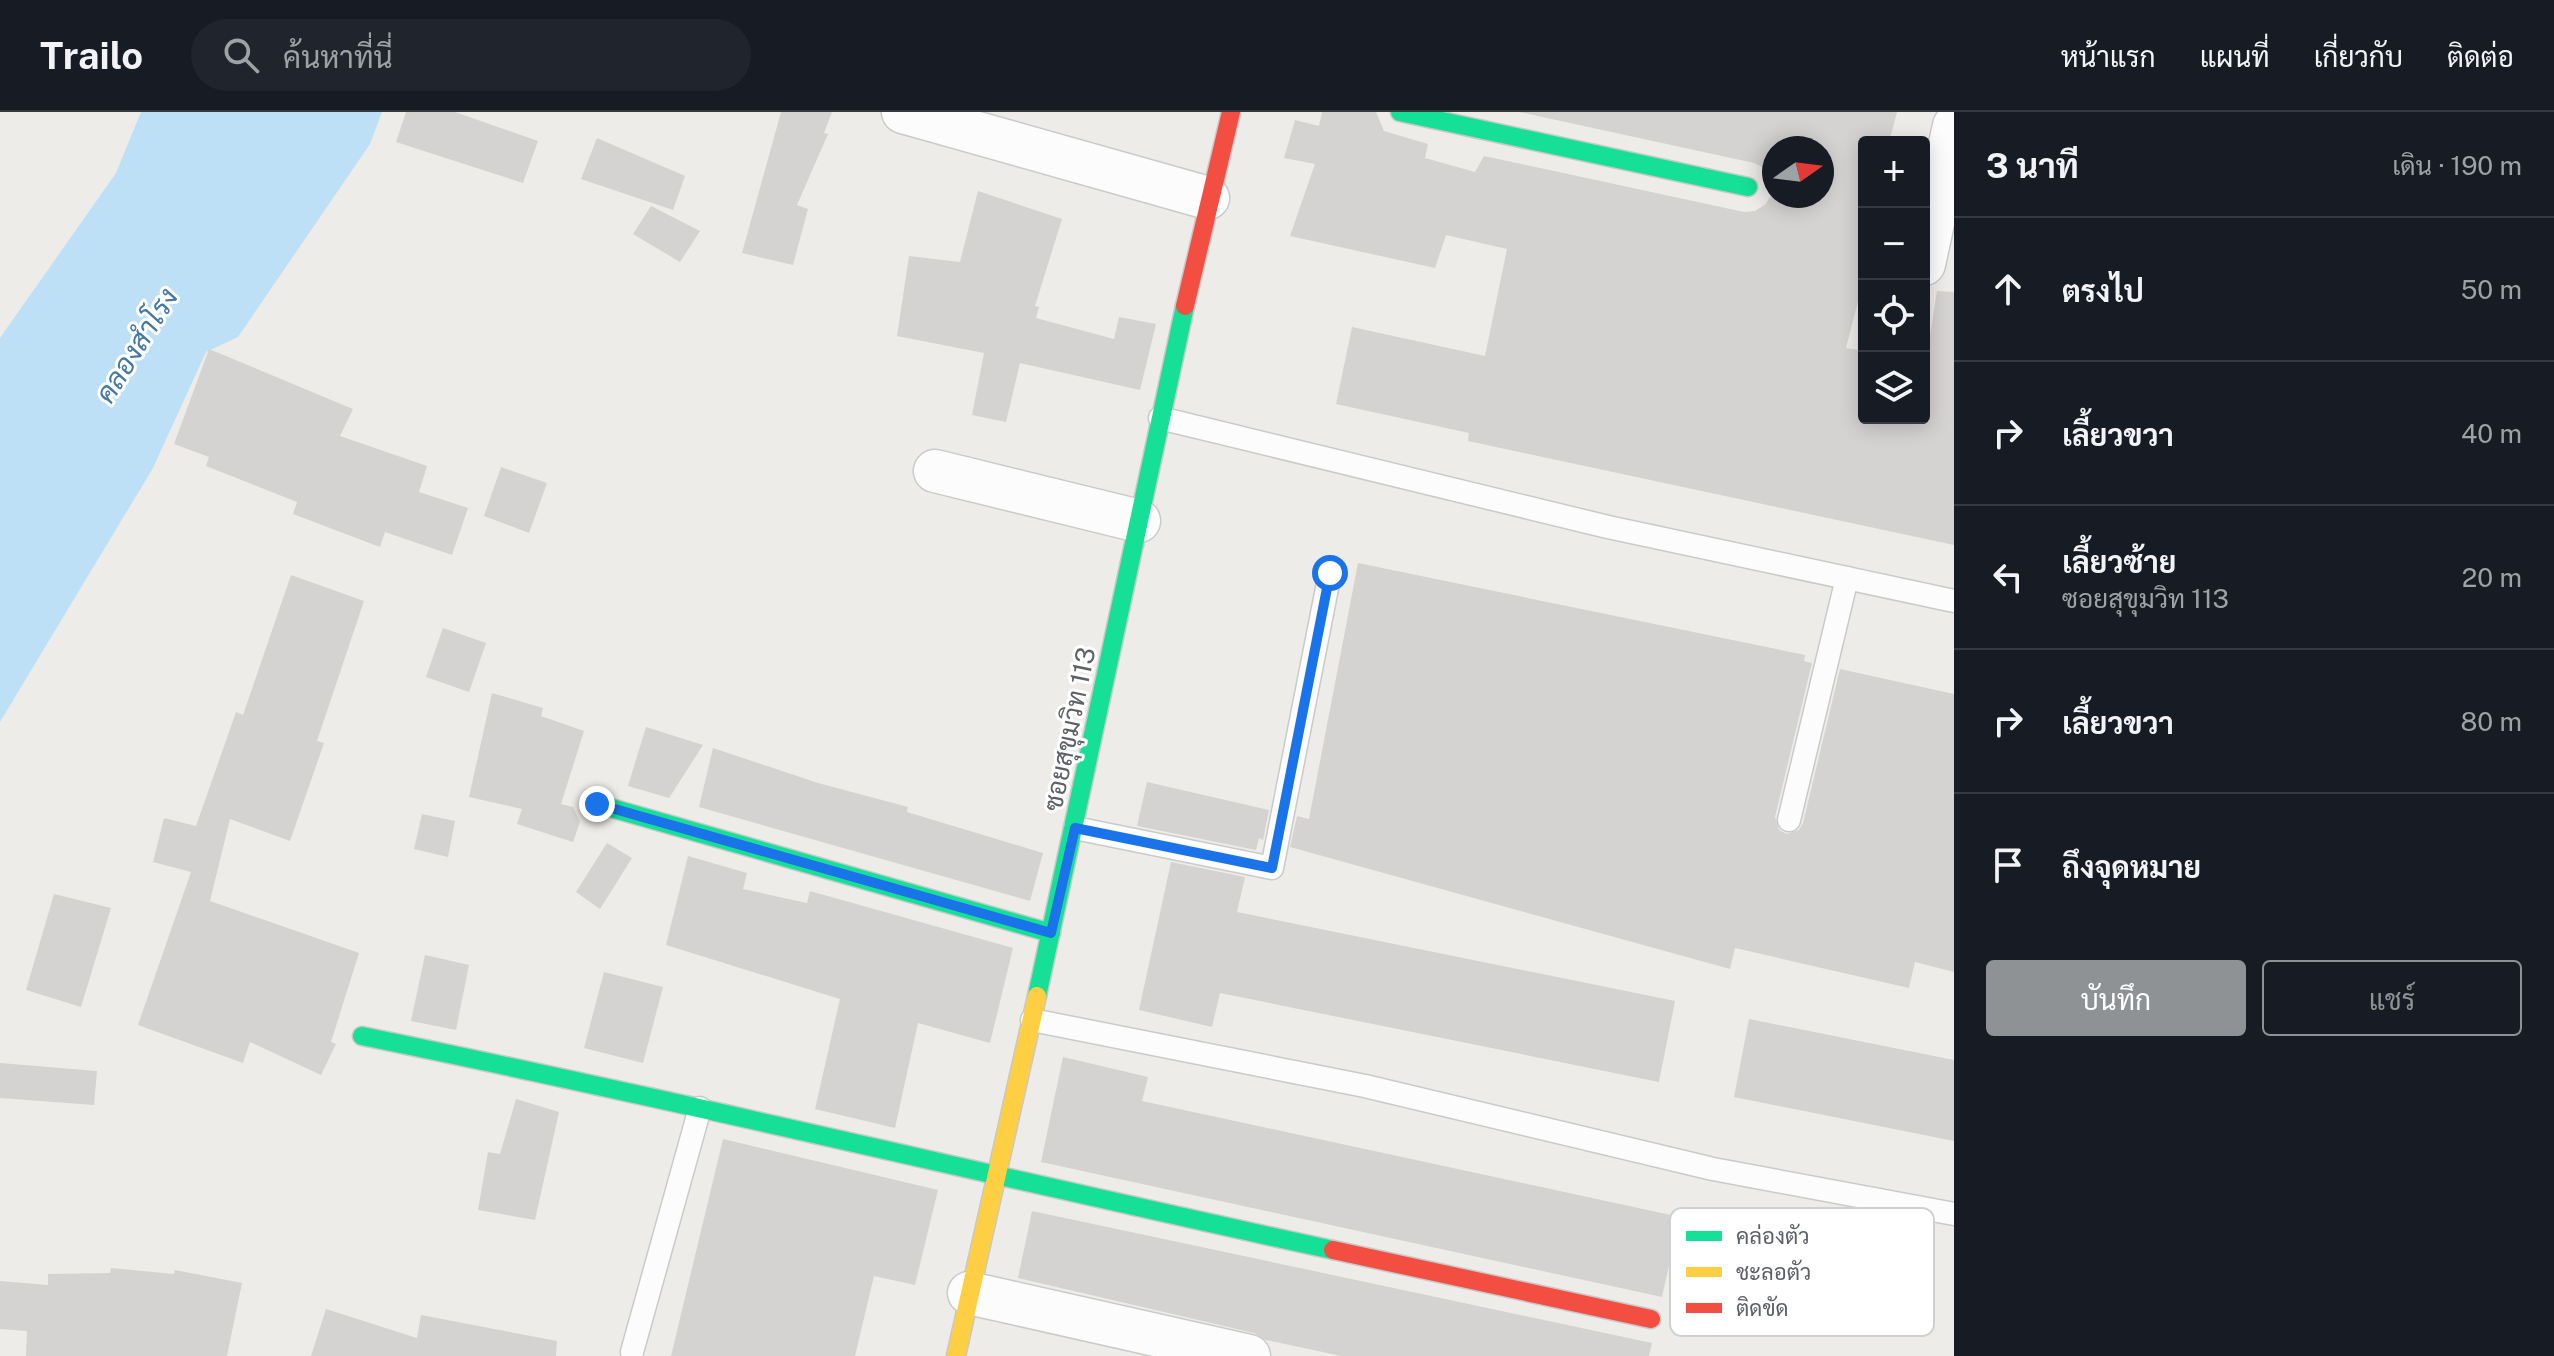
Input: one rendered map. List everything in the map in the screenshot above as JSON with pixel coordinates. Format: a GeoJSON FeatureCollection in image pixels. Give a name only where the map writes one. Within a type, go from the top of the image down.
{"type":"FeatureCollection","features":[{"type":"Feature","properties":{"kind":"street"},"geometry":{"type":"LineString","coordinates":[[903,112],[1208,198]]}},
{"type":"Feature","properties":{"kind":"street","name":"ซอยสุขุมวิท 113"},"geometry":{"type":"LineString","coordinates":[[956,1356],[1075,828],[1208,198],[1231,112]]}},
{"type":"Feature","properties":{"kind":"street"},"geometry":{"type":"LineString","coordinates":[[1400,112],[1748,187]]}},
{"type":"Feature","properties":{"kind":"street"},"geometry":{"type":"LineString","coordinates":[[1930,236],[1954,126]]}},
{"type":"Feature","properties":{"kind":"street"},"geometry":{"type":"LineString","coordinates":[[935,471],[1139,521]]}},
{"type":"Feature","properties":{"kind":"street"},"geometry":{"type":"LineString","coordinates":[[597,804],[1051,933]]}},
{"type":"Feature","properties":{"kind":"street"},"geometry":{"type":"LineString","coordinates":[[362,1036],[1651,1319]]}},
{"type":"Feature","properties":{"kind":"street"},"geometry":{"type":"LineString","coordinates":[[969,1293],[1146,1345],[1249,1356]]}},
{"type":"Feature","properties":{"kind":"lane"},"geometry":{"type":"LineString","coordinates":[[1160,418],[1608,527],[1954,601]]}},
{"type":"Feature","properties":{"kind":"lane"},"geometry":{"type":"LineString","coordinates":[[1075,828],[1272,868],[1330,573]]}},
{"type":"Feature","properties":{"kind":"lane"},"geometry":{"type":"LineString","coordinates":[[1789,820],[1847,578]]}},
{"type":"Feature","properties":{"kind":"lane"},"geometry":{"type":"LineString","coordinates":[[1032,1020],[1365,1086],[1713,1169],[1922,1208]]}},
{"type":"Feature","properties":{"kind":"lane"},"geometry":{"type":"LineString","coordinates":[[632,1352],[700,1108]]}},
{"type":"Feature","properties":{"kind":"lane"},"geometry":{"type":"LineString","coordinates":[[1934,1210],[1954,1214]]}},
{"type":"Feature","properties":{"kind":"water","name":"คลองสำโรง"},"geometry":{"type":"Polygon","coordinates":[[[141,112],[382,112],[370,144],[238,337],[206,352],[153,468],[0,722],[0,338],[116,173],[141,112]]]}},
{"type":"Feature","properties":{"kind":"building"},"geometry":{"type":"Polygon","coordinates":[[[406,112],[455,112],[538,141],[523,183],[396,142],[406,112]]]}},
{"type":"Feature","properties":{"kind":"building"},"geometry":{"type":"Polygon","coordinates":[[[781,112],[832,112],[824,133],[828,134],[797,205],[808,209],[793,265],[742,253],[781,112]]]}},
{"type":"Feature","properties":{"kind":"building"},"geometry":{"type":"Polygon","coordinates":[[[1322,112],[1376,112],[1384,131],[1428,144],[1425,158],[1475,172],[1484,156],[1744,212],[1762,207],[1834,208],[1834,136],[1762,136],[1762,167],[1519,112],[1897,112],[1891,136],[1858,136],[1858,301],[1846,348],[1858,350],[1858,424],[1930,424],[1930,335],[1937,291],[1954,292],[1954,545],[1468,441],[1469,433],[1336,404],[1352,327],[1485,356],[1507,249],[1446,235],[1435,268],[1290,236],[1315,164],[1284,158],[1295,120],[1319,126],[1322,112]]]}},
{"type":"Feature","properties":{"kind":"building"},"geometry":{"type":"Polygon","coordinates":[[[597,138],[685,176],[673,210],[581,179],[597,138]]]}},
{"type":"Feature","properties":{"kind":"building"},"geometry":{"type":"Polygon","coordinates":[[[978,191],[1062,219],[1035,306],[1039,307],[1036,318],[1114,339],[1119,317],[1156,324],[1140,390],[1020,363],[1006,422],[972,415],[984,353],[897,336],[909,256],[960,262],[978,191]]]}},
{"type":"Feature","properties":{"kind":"building"},"geometry":{"type":"Polygon","coordinates":[[[651,206],[700,231],[680,262],[633,234],[651,206]]]}},
{"type":"Feature","properties":{"kind":"building"},"geometry":{"type":"Polygon","coordinates":[[[209,349],[353,409],[340,436],[427,466],[419,492],[468,508],[452,555],[385,532],[380,547],[293,514],[297,502],[206,466],[209,457],[174,444],[209,349]]]}},
{"type":"Feature","properties":{"kind":"building"},"geometry":{"type":"Polygon","coordinates":[[[501,467],[547,483],[529,533],[484,516],[501,467]]]}},
{"type":"Feature","properties":{"kind":"building"},"geometry":{"type":"Polygon","coordinates":[[[1358,563],[1805,655],[1804,661],[1812,663],[1775,817],[1779,830],[1787,834],[1799,830],[1803,823],[1840,669],[1954,694],[1954,972],[1915,962],[1909,988],[1735,948],[1730,969],[1290,847],[1297,816],[1309,819],[1358,563]]]}},
{"type":"Feature","properties":{"kind":"building"},"geometry":{"type":"Polygon","coordinates":[[[291,575],[364,601],[317,741],[324,743],[290,841],[230,819],[210,901],[359,953],[331,1042],[336,1044],[321,1075],[250,1042],[243,1063],[138,1025],[191,872],[153,862],[164,818],[196,826],[236,712],[243,715],[291,575]]]}},
{"type":"Feature","properties":{"kind":"building"},"geometry":{"type":"Polygon","coordinates":[[[443,628],[486,643],[469,692],[426,677],[443,628]]]}},
{"type":"Feature","properties":{"kind":"building"},"geometry":{"type":"Polygon","coordinates":[[[492,693],[543,708],[541,716],[584,731],[561,804],[573,807],[580,822],[573,842],[517,824],[522,809],[469,797],[492,693]]]}},
{"type":"Feature","properties":{"kind":"building"},"geometry":{"type":"Polygon","coordinates":[[[646,727],[703,745],[669,798],[628,786],[646,727]]]}},
{"type":"Feature","properties":{"kind":"building"},"geometry":{"type":"Polygon","coordinates":[[[713,748],[818,783],[908,807],[907,812],[1043,853],[1030,901],[699,807],[713,748]]]}},
{"type":"Feature","properties":{"kind":"building"},"geometry":{"type":"Polygon","coordinates":[[[1147,782],[1269,810],[1263,840],[1259,838],[1256,850],[1137,826],[1147,782]]]}},
{"type":"Feature","properties":{"kind":"building"},"geometry":{"type":"Polygon","coordinates":[[[422,814],[455,821],[448,857],[414,849],[422,814]]]}},
{"type":"Feature","properties":{"kind":"building"},"geometry":{"type":"Polygon","coordinates":[[[607,843],[632,858],[600,909],[576,892],[607,843]]]}},
{"type":"Feature","properties":{"kind":"building"},"geometry":{"type":"Polygon","coordinates":[[[688,856],[747,873],[743,889],[807,903],[810,891],[1013,948],[990,1043],[918,1023],[895,1128],[815,1109],[840,999],[666,945],[688,856]]]}},
{"type":"Feature","properties":{"kind":"building"},"geometry":{"type":"Polygon","coordinates":[[[1171,862],[1245,877],[1237,912],[1675,1001],[1659,1082],[1220,993],[1212,1027],[1139,1010],[1171,862]]]}},
{"type":"Feature","properties":{"kind":"building"},"geometry":{"type":"Polygon","coordinates":[[[54,894],[111,908],[81,1007],[26,990],[54,894]]]}},
{"type":"Feature","properties":{"kind":"building"},"geometry":{"type":"Polygon","coordinates":[[[425,955],[469,965],[456,1030],[411,1021],[425,955]]]}},
{"type":"Feature","properties":{"kind":"building"},"geometry":{"type":"Polygon","coordinates":[[[604,972],[663,987],[643,1063],[584,1048],[604,972]]]}},
{"type":"Feature","properties":{"kind":"building"},"geometry":{"type":"Polygon","coordinates":[[[1749,1019],[1954,1060],[1954,1141],[1734,1097],[1749,1019]]]}},
{"type":"Feature","properties":{"kind":"building"},"geometry":{"type":"Polygon","coordinates":[[[1063,1057],[1148,1077],[1142,1101],[1670,1215],[1670,1261],[1662,1297],[1041,1162],[1063,1057]]]}},
{"type":"Feature","properties":{"kind":"building"},"geometry":{"type":"Polygon","coordinates":[[[0,1063],[97,1071],[94,1105],[0,1098],[0,1063]]]}},
{"type":"Feature","properties":{"kind":"building"},"geometry":{"type":"Polygon","coordinates":[[[516,1099],[559,1112],[535,1220],[478,1210],[488,1152],[500,1154],[516,1099]]]}},
{"type":"Feature","properties":{"kind":"building"},"geometry":{"type":"Polygon","coordinates":[[[723,1139],[938,1190],[915,1285],[874,1276],[855,1356],[671,1356],[723,1139]]]}},
{"type":"Feature","properties":{"kind":"building"},"geometry":{"type":"Polygon","coordinates":[[[1032,1211],[1652,1343],[1649,1356],[1341,1356],[1018,1278],[1032,1211]]]}},
{"type":"Feature","properties":{"kind":"building"},"geometry":{"type":"Polygon","coordinates":[[[111,1268],[174,1274],[175,1270],[242,1283],[227,1356],[26,1356],[27,1331],[0,1329],[0,1281],[48,1285],[48,1274],[110,1273],[111,1268]]]}},
{"type":"Feature","properties":{"kind":"building"},"geometry":{"type":"Polygon","coordinates":[[[326,1309],[417,1338],[421,1315],[557,1341],[556,1356],[311,1356],[326,1309]]]}},
{"type":"Feature","properties":{"kind":"traffic: fast"},"geometry":{"type":"LineString","coordinates":[[1400,112],[1748,187]]}},
{"type":"Feature","properties":{"kind":"traffic: fast"},"geometry":{"type":"LineString","coordinates":[[1037,996],[1185,306]]}},
{"type":"Feature","properties":{"kind":"traffic: fast"},"geometry":{"type":"LineString","coordinates":[[597,804],[1051,933]]}},
{"type":"Feature","properties":{"kind":"traffic: fast"},"geometry":{"type":"LineString","coordinates":[[362,1036],[605,1087],[1333,1250]]}},
{"type":"Feature","properties":{"kind":"traffic: slow"},"geometry":{"type":"LineString","coordinates":[[956,1356],[1037,996]]}},
{"type":"Feature","properties":{"kind":"traffic: jam"},"geometry":{"type":"LineString","coordinates":[[1185,306],[1231,112]]}},
{"type":"Feature","properties":{"kind":"traffic: jam"},"geometry":{"type":"LineString","coordinates":[[1333,1250],[1651,1319]]}},
{"type":"Feature","properties":{"kind":"route"},"geometry":{"type":"LineString","coordinates":[[597,804],[1051,933],[1075,828],[1272,868],[1330,573]]}}]}
